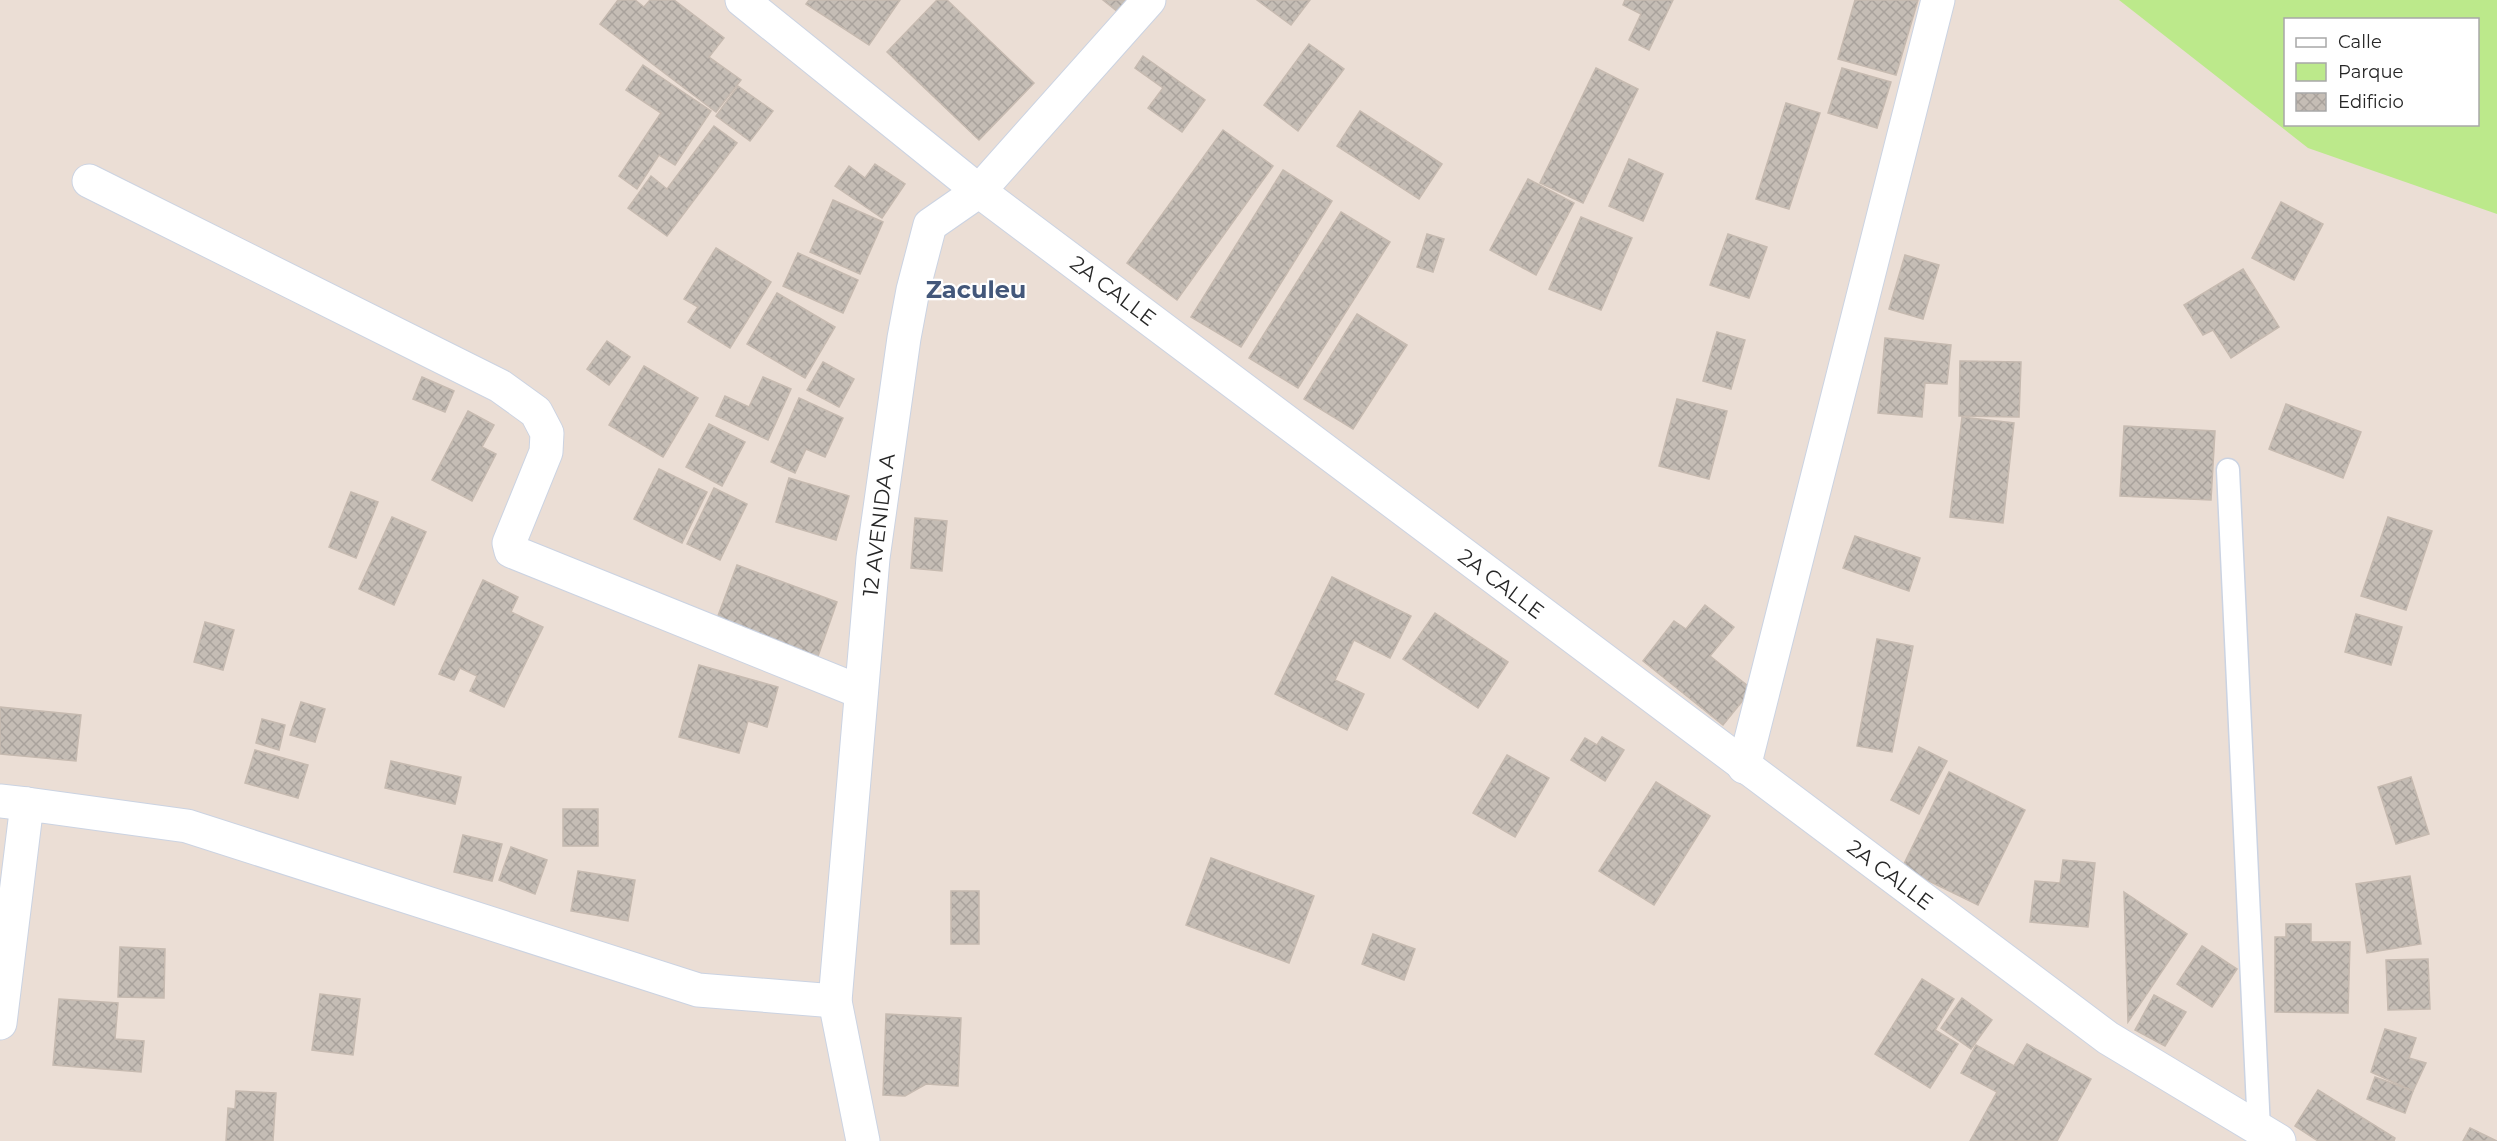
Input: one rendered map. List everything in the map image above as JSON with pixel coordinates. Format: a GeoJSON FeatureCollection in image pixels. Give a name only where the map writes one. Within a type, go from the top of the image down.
{"type":"FeatureCollection","features":[{"type":"Feature","properties":{"kind":"street","name":"2A CALLE"},"geometry":{"type":"LineString","coordinates":[[742,0],[979,191],[2108,1038],[2269,1135]]}},
{"type":"Feature","properties":{"kind":"street","name":"12 AVENIDA A"},"geometry":{"type":"LineString","coordinates":[[863,1141],[835,1001],[873,558],[904,338],[921,255],[930,225],[979,191],[1149,0]]}},
{"type":"Feature","properties":{"kind":"street"},"geometry":{"type":"LineString","coordinates":[[1744,767],[1938,0]]}},
{"type":"Feature","properties":{"kind":"street"},"geometry":{"type":"LineString","coordinates":[[89,182],[500,386],[536,412],[547,433],[546,452],[508,543],[511,551],[861,692]]}},
{"type":"Feature","properties":{"kind":"street"},"geometry":{"type":"LineString","coordinates":[[0,1023],[14,802],[187,825],[698,990],[835,1001]]}},
{"type":"Feature","properties":{"kind":"lane"},"geometry":{"type":"LineString","coordinates":[[2228,470],[2269,1135]]}},
{"type":"Feature","properties":{"kind":"green space"},"geometry":{"type":"Polygon","coordinates":[[[2119,0],[2497,0],[2497,214],[2308,148],[2119,0]]]}},
{"type":"Feature","properties":{"kind":"building"},"geometry":{"type":"Polygon","coordinates":[[[618,0],[635,0],[644,7],[650,0],[674,0],[724,38],[709,57],[741,80],[716,112],[600,24],[618,0]]]}},
{"type":"Feature","properties":{"kind":"building"},"geometry":{"type":"Polygon","coordinates":[[[809,0],[900,0],[869,45],[806,4],[809,0]]]}},
{"type":"Feature","properties":{"kind":"building"},"geometry":{"type":"Polygon","coordinates":[[[937,0],[947,0],[1034,83],[979,140],[887,52],[937,0]]]}},
{"type":"Feature","properties":{"kind":"building"},"geometry":{"type":"Polygon","coordinates":[[[1103,0],[1129,0],[1118,12],[1103,0]]]}},
{"type":"Feature","properties":{"kind":"building"},"geometry":{"type":"Polygon","coordinates":[[[1257,0],[1310,0],[1291,25],[1257,0]]]}},
{"type":"Feature","properties":{"kind":"building"},"geometry":{"type":"Polygon","coordinates":[[[1625,0],[1673,0],[1649,50],[1629,40],[1641,14],[1623,5],[1625,0]]]}},
{"type":"Feature","properties":{"kind":"building"},"geometry":{"type":"Polygon","coordinates":[[[1855,0],[1918,0],[1896,75],[1838,59],[1855,0]]]}},
{"type":"Feature","properties":{"kind":"building"},"geometry":{"type":"Polygon","coordinates":[[[1309,44],[1344,69],[1298,131],[1264,105],[1309,44]]]}},
{"type":"Feature","properties":{"kind":"building"},"geometry":{"type":"Polygon","coordinates":[[[1143,56],[1205,100],[1182,132],[1148,108],[1163,88],[1135,68],[1143,56]]]}},
{"type":"Feature","properties":{"kind":"building"},"geometry":{"type":"Polygon","coordinates":[[[643,65],[711,111],[675,165],[659,155],[637,189],[619,176],[661,113],[626,90],[643,65]]]}},
{"type":"Feature","properties":{"kind":"building"},"geometry":{"type":"Polygon","coordinates":[[[1596,68],[1638,89],[1583,203],[1540,183],[1596,68]]]}},
{"type":"Feature","properties":{"kind":"building"},"geometry":{"type":"Polygon","coordinates":[[[1842,68],[1891,82],[1877,128],[1828,113],[1842,68]]]}},
{"type":"Feature","properties":{"kind":"building"},"geometry":{"type":"Polygon","coordinates":[[[738,86],[773,111],[750,141],[716,116],[738,86]]]}},
{"type":"Feature","properties":{"kind":"building"},"geometry":{"type":"Polygon","coordinates":[[[1786,103],[1820,113],[1789,209],[1756,199],[1786,103]]]}},
{"type":"Feature","properties":{"kind":"building"},"geometry":{"type":"Polygon","coordinates":[[[1360,111],[1442,164],[1419,199],[1337,146],[1360,111]]]}},
{"type":"Feature","properties":{"kind":"building"},"geometry":{"type":"Polygon","coordinates":[[[714,126],[737,143],[667,236],[628,208],[651,176],[667,189],[714,126]]]}},
{"type":"Feature","properties":{"kind":"building"},"geometry":{"type":"Polygon","coordinates":[[[1223,130],[1273,166],[1177,300],[1127,263],[1223,130]]]}},
{"type":"Feature","properties":{"kind":"building"},"geometry":{"type":"Polygon","coordinates":[[[1629,159],[1663,174],[1643,221],[1609,206],[1629,159]]]}},
{"type":"Feature","properties":{"kind":"building"},"geometry":{"type":"Polygon","coordinates":[[[875,164],[905,184],[882,218],[835,186],[849,166],[865,178],[875,164]]]}},
{"type":"Feature","properties":{"kind":"building"},"geometry":{"type":"Polygon","coordinates":[[[1283,170],[1332,201],[1241,347],[1191,317],[1283,170]]]}},
{"type":"Feature","properties":{"kind":"building"},"geometry":{"type":"Polygon","coordinates":[[[1528,179],[1574,203],[1536,275],[1490,250],[1528,179]]]}},
{"type":"Feature","properties":{"kind":"building"},"geometry":{"type":"Polygon","coordinates":[[[833,200],[883,222],[860,274],[810,252],[833,200]]]}},
{"type":"Feature","properties":{"kind":"building"},"geometry":{"type":"Polygon","coordinates":[[[2281,202],[2323,224],[2294,280],[2252,258],[2281,202]]]}},
{"type":"Feature","properties":{"kind":"building"},"geometry":{"type":"Polygon","coordinates":[[[1341,212],[1390,242],[1298,388],[1249,358],[1341,212]]]}},
{"type":"Feature","properties":{"kind":"building"},"geometry":{"type":"Polygon","coordinates":[[[1581,217],[1632,238],[1601,310],[1549,289],[1581,217]]]}},
{"type":"Feature","properties":{"kind":"building"},"geometry":{"type":"Polygon","coordinates":[[[1427,234],[1444,239],[1433,272],[1417,267],[1427,234]]]}},
{"type":"Feature","properties":{"kind":"building"},"geometry":{"type":"Polygon","coordinates":[[[1728,234],[1767,247],[1749,298],[1710,285],[1728,234]]]}},
{"type":"Feature","properties":{"kind":"building"},"geometry":{"type":"Polygon","coordinates":[[[716,248],[771,282],[730,348],[688,322],[698,307],[684,299],[716,248]]]}},
{"type":"Feature","properties":{"kind":"building"},"geometry":{"type":"Polygon","coordinates":[[[798,253],[858,280],[843,313],[783,286],[798,253]]]}},
{"type":"Feature","properties":{"kind":"building"},"geometry":{"type":"Polygon","coordinates":[[[1905,255],[1939,265],[1923,319],[1889,309],[1905,255]]]}},
{"type":"Feature","properties":{"kind":"building"},"geometry":{"type":"Polygon","coordinates":[[[2243,269],[2279,327],[2231,358],[2213,330],[2203,335],[2184,305],[2243,269]]]}},
{"type":"Feature","properties":{"kind":"building"},"geometry":{"type":"Polygon","coordinates":[[[777,293],[835,327],[805,378],[747,344],[777,293]]]}},
{"type":"Feature","properties":{"kind":"building"},"geometry":{"type":"Polygon","coordinates":[[[1357,314],[1407,345],[1353,429],[1304,399],[1357,314]]]}},
{"type":"Feature","properties":{"kind":"building"},"geometry":{"type":"Polygon","coordinates":[[[1717,332],[1745,340],[1731,389],[1703,381],[1717,332]]]}},
{"type":"Feature","properties":{"kind":"building"},"geometry":{"type":"Polygon","coordinates":[[[1885,338],[1951,345],[1947,384],[1925,383],[1922,417],[1878,413],[1885,338]]]}},
{"type":"Feature","properties":{"kind":"building"},"geometry":{"type":"Polygon","coordinates":[[[607,341],[630,357],[609,385],[587,369],[607,341]]]}},
{"type":"Feature","properties":{"kind":"building"},"geometry":{"type":"Polygon","coordinates":[[[1960,361],[2021,362],[2019,417],[1959,416],[1960,361]]]}},
{"type":"Feature","properties":{"kind":"building"},"geometry":{"type":"Polygon","coordinates":[[[823,362],[854,379],[839,407],[807,390],[823,362]]]}},
{"type":"Feature","properties":{"kind":"building"},"geometry":{"type":"Polygon","coordinates":[[[644,366],[698,398],[663,457],[609,425],[644,366]]]}},
{"type":"Feature","properties":{"kind":"building"},"geometry":{"type":"Polygon","coordinates":[[[422,377],[454,391],[445,412],[413,399],[422,377]]]}},
{"type":"Feature","properties":{"kind":"building"},"geometry":{"type":"Polygon","coordinates":[[[763,377],[791,389],[768,440],[716,416],[725,396],[749,407],[763,377]]]}},
{"type":"Feature","properties":{"kind":"building"},"geometry":{"type":"Polygon","coordinates":[[[799,398],[843,418],[825,457],[806,449],[795,473],[771,462],[799,398]]]}},
{"type":"Feature","properties":{"kind":"building"},"geometry":{"type":"Polygon","coordinates":[[[1677,399],[1727,411],[1709,479],[1659,466],[1677,399]]]}},
{"type":"Feature","properties":{"kind":"building"},"geometry":{"type":"Polygon","coordinates":[[[2286,404],[2361,432],[2343,478],[2269,449],[2286,404]]]}},
{"type":"Feature","properties":{"kind":"building"},"geometry":{"type":"Polygon","coordinates":[[[468,411],[494,425],[482,447],[496,454],[472,501],[432,480],[468,411]]]}},
{"type":"Feature","properties":{"kind":"building"},"geometry":{"type":"Polygon","coordinates":[[[1962,417],[2014,423],[2003,523],[1950,517],[1962,417]]]}},
{"type":"Feature","properties":{"kind":"building"},"geometry":{"type":"Polygon","coordinates":[[[709,424],[745,442],[722,486],[686,467],[709,424]]]}},
{"type":"Feature","properties":{"kind":"building"},"geometry":{"type":"Polygon","coordinates":[[[2124,426],[2215,431],[2211,500],[2120,496],[2124,426]]]}},
{"type":"Feature","properties":{"kind":"building"},"geometry":{"type":"Polygon","coordinates":[[[659,469],[707,492],[682,543],[634,519],[659,469]]]}},
{"type":"Feature","properties":{"kind":"building"},"geometry":{"type":"Polygon","coordinates":[[[789,478],[849,496],[836,540],[776,522],[789,478]]]}},
{"type":"Feature","properties":{"kind":"building"},"geometry":{"type":"Polygon","coordinates":[[[714,488],[747,504],[720,560],[687,544],[714,488]]]}},
{"type":"Feature","properties":{"kind":"building"},"geometry":{"type":"Polygon","coordinates":[[[351,492],[378,502],[356,558],[329,547],[351,492]]]}},
{"type":"Feature","properties":{"kind":"building"},"geometry":{"type":"Polygon","coordinates":[[[392,517],[426,532],[394,605],[359,589],[392,517]]]}},
{"type":"Feature","properties":{"kind":"building"},"geometry":{"type":"Polygon","coordinates":[[[2388,517],[2432,531],[2406,610],[2361,596],[2388,517]]]}},
{"type":"Feature","properties":{"kind":"building"},"geometry":{"type":"Polygon","coordinates":[[[915,518],[947,521],[942,571],[911,568],[915,518]]]}},
{"type":"Feature","properties":{"kind":"building"},"geometry":{"type":"Polygon","coordinates":[[[1855,536],[1920,558],[1909,591],[1843,568],[1855,536]]]}},
{"type":"Feature","properties":{"kind":"building"},"geometry":{"type":"Polygon","coordinates":[[[737,565],[837,602],[817,659],[716,621],[737,565]]]}},
{"type":"Feature","properties":{"kind":"building"},"geometry":{"type":"Polygon","coordinates":[[[1332,577],[1411,616],[1390,658],[1354,640],[1335,680],[1364,694],[1347,730],[1275,694],[1332,577]]]}},
{"type":"Feature","properties":{"kind":"building"},"geometry":{"type":"Polygon","coordinates":[[[483,580],[518,597],[511,612],[543,627],[504,707],[470,691],[477,676],[460,668],[454,680],[439,674],[483,580]]]}},
{"type":"Feature","properties":{"kind":"building"},"geometry":{"type":"Polygon","coordinates":[[[1705,605],[1734,627],[1710,656],[1752,689],[1723,725],[1643,661],[1674,621],[1686,629],[1705,605]]]}},
{"type":"Feature","properties":{"kind":"building"},"geometry":{"type":"Polygon","coordinates":[[[1435,613],[1508,662],[1478,708],[1403,659],[1435,613]]]}},
{"type":"Feature","properties":{"kind":"building"},"geometry":{"type":"Polygon","coordinates":[[[2356,614],[2402,627],[2391,665],[2345,652],[2356,614]]]}},
{"type":"Feature","properties":{"kind":"building"},"geometry":{"type":"Polygon","coordinates":[[[205,622],[234,630],[223,670],[194,662],[205,622]]]}},
{"type":"Feature","properties":{"kind":"building"},"geometry":{"type":"Polygon","coordinates":[[[1877,639],[1913,646],[1892,752],[1857,746],[1877,639]]]}},
{"type":"Feature","properties":{"kind":"building"},"geometry":{"type":"Polygon","coordinates":[[[699,665],[778,687],[767,727],[748,721],[739,753],[679,737],[699,665]]]}},
{"type":"Feature","properties":{"kind":"building"},"geometry":{"type":"Polygon","coordinates":[[[301,702],[325,709],[315,742],[290,735],[301,702]]]}},
{"type":"Feature","properties":{"kind":"building"},"geometry":{"type":"Polygon","coordinates":[[[0,707],[81,715],[76,761],[0,754],[0,707]]]}},
{"type":"Feature","properties":{"kind":"building"},"geometry":{"type":"Polygon","coordinates":[[[262,719],[285,725],[279,750],[256,743],[262,719]]]}},
{"type":"Feature","properties":{"kind":"building"},"geometry":{"type":"Polygon","coordinates":[[[1602,737],[1624,750],[1605,781],[1571,760],[1585,738],[1597,745],[1602,737]]]}},
{"type":"Feature","properties":{"kind":"building"},"geometry":{"type":"Polygon","coordinates":[[[1919,747],[1947,761],[1919,814],[1891,800],[1919,747]]]}},
{"type":"Feature","properties":{"kind":"building"},"geometry":{"type":"Polygon","coordinates":[[[255,750],[308,765],[298,798],[245,783],[255,750]]]}},
{"type":"Feature","properties":{"kind":"building"},"geometry":{"type":"Polygon","coordinates":[[[1507,755],[1549,778],[1515,837],[1473,813],[1507,755]]]}},
{"type":"Feature","properties":{"kind":"building"},"geometry":{"type":"Polygon","coordinates":[[[391,761],[461,777],[455,804],[385,788],[391,761]]]}},
{"type":"Feature","properties":{"kind":"building"},"geometry":{"type":"Polygon","coordinates":[[[1949,772],[2025,810],[1978,905],[1902,868],[1949,772]]]}},
{"type":"Feature","properties":{"kind":"building"},"geometry":{"type":"Polygon","coordinates":[[[2411,777],[2429,834],[2396,844],[2378,787],[2411,777]]]}},
{"type":"Feature","properties":{"kind":"building"},"geometry":{"type":"Polygon","coordinates":[[[1656,782],[1710,816],[1654,905],[1599,871],[1656,782]]]}},
{"type":"Feature","properties":{"kind":"building"},"geometry":{"type":"Polygon","coordinates":[[[563,809],[598,809],[598,846],[563,846],[563,809]]]}},
{"type":"Feature","properties":{"kind":"building"},"geometry":{"type":"Polygon","coordinates":[[[463,835],[502,844],[492,881],[454,872],[463,835]]]}},
{"type":"Feature","properties":{"kind":"building"},"geometry":{"type":"Polygon","coordinates":[[[511,847],[547,860],[535,894],[499,880],[511,847]]]}},
{"type":"Feature","properties":{"kind":"building"},"geometry":{"type":"Polygon","coordinates":[[[1211,858],[1314,896],[1289,963],[1186,925],[1211,858]]]}},
{"type":"Feature","properties":{"kind":"building"},"geometry":{"type":"Polygon","coordinates":[[[2063,860],[2095,863],[2088,927],[2030,922],[2035,881],[2060,883],[2063,860]]]}},
{"type":"Feature","properties":{"kind":"building"},"geometry":{"type":"Polygon","coordinates":[[[578,871],[635,880],[628,921],[571,911],[578,871]]]}},
{"type":"Feature","properties":{"kind":"building"},"geometry":{"type":"Polygon","coordinates":[[[2410,876],[2421,944],[2367,953],[2356,884],[2410,876]]]}},
{"type":"Feature","properties":{"kind":"building"},"geometry":{"type":"Polygon","coordinates":[[[951,891],[979,891],[979,944],[951,944],[951,891]]]}},
{"type":"Feature","properties":{"kind":"building"},"geometry":{"type":"Polygon","coordinates":[[[2124,892],[2187,934],[2128,1022],[2124,892]]]}},
{"type":"Feature","properties":{"kind":"building"},"geometry":{"type":"Polygon","coordinates":[[[2286,924],[2311,924],[2311,942],[2350,942],[2348,1013],[2275,1012],[2275,937],[2286,937],[2286,924]]]}},
{"type":"Feature","properties":{"kind":"building"},"geometry":{"type":"Polygon","coordinates":[[[1373,934],[1415,949],[1404,980],[1362,964],[1373,934]]]}},
{"type":"Feature","properties":{"kind":"building"},"geometry":{"type":"Polygon","coordinates":[[[2202,946],[2237,969],[2212,1007],[2177,984],[2202,946]]]}},
{"type":"Feature","properties":{"kind":"building"},"geometry":{"type":"Polygon","coordinates":[[[120,947],[165,949],[164,998],[118,997],[120,947]]]}},
{"type":"Feature","properties":{"kind":"building"},"geometry":{"type":"Polygon","coordinates":[[[2428,959],[2430,1009],[2388,1010],[2386,960],[2428,959]]]}},
{"type":"Feature","properties":{"kind":"building"},"geometry":{"type":"Polygon","coordinates":[[[1922,979],[1954,999],[1935,1030],[1958,1044],[1930,1088],[1875,1054],[1922,979]]]}},
{"type":"Feature","properties":{"kind":"building"},"geometry":{"type":"Polygon","coordinates":[[[320,994],[360,999],[353,1055],[312,1050],[320,994]]]}},
{"type":"Feature","properties":{"kind":"building"},"geometry":{"type":"Polygon","coordinates":[[[2154,995],[2186,1012],[2165,1046],[2135,1030],[2154,995]]]}},
{"type":"Feature","properties":{"kind":"building"},"geometry":{"type":"Polygon","coordinates":[[[1962,998],[1992,1020],[1971,1049],[1941,1028],[1962,998]]]}},
{"type":"Feature","properties":{"kind":"building"},"geometry":{"type":"Polygon","coordinates":[[[59,999],[118,1003],[115,1039],[144,1041],[141,1072],[53,1065],[59,999]]]}},
{"type":"Feature","properties":{"kind":"building"},"geometry":{"type":"Polygon","coordinates":[[[886,1014],[961,1018],[958,1086],[926,1084],[905,1096],[883,1095],[886,1014]]]}},
{"type":"Feature","properties":{"kind":"building"},"geometry":{"type":"Polygon","coordinates":[[[2385,1029],[2416,1038],[2409,1058],[2426,1063],[2413,1091],[2371,1072],[2385,1029]]]}},
{"type":"Feature","properties":{"kind":"building"},"geometry":{"type":"Polygon","coordinates":[[[2027,1044],[2091,1079],[2057,1141],[1970,1141],[1997,1092],[1961,1073],[1976,1045],[2014,1066],[2027,1044]]]}},
{"type":"Feature","properties":{"kind":"building"},"geometry":{"type":"Polygon","coordinates":[[[2375,1077],[2413,1091],[2405,1113],[2367,1099],[2375,1077]]]}},
{"type":"Feature","properties":{"kind":"building"},"geometry":{"type":"Polygon","coordinates":[[[2318,1090],[2395,1138],[2394,1141],[2318,1141],[2295,1126],[2318,1090]]]}},
{"type":"Feature","properties":{"kind":"building"},"geometry":{"type":"Polygon","coordinates":[[[236,1091],[276,1093],[273,1141],[226,1141],[228,1108],[235,1109],[236,1091]]]}},
{"type":"Feature","properties":{"kind":"building"},"geometry":{"type":"Polygon","coordinates":[[[2470,1128],[2497,1141],[2463,1141],[2470,1128]]]}},
{"type":"Feature","properties":{"kind":"district","name":"Zaculeu"},"geometry":{"type":"Point","coordinates":[976,290]}}]}
